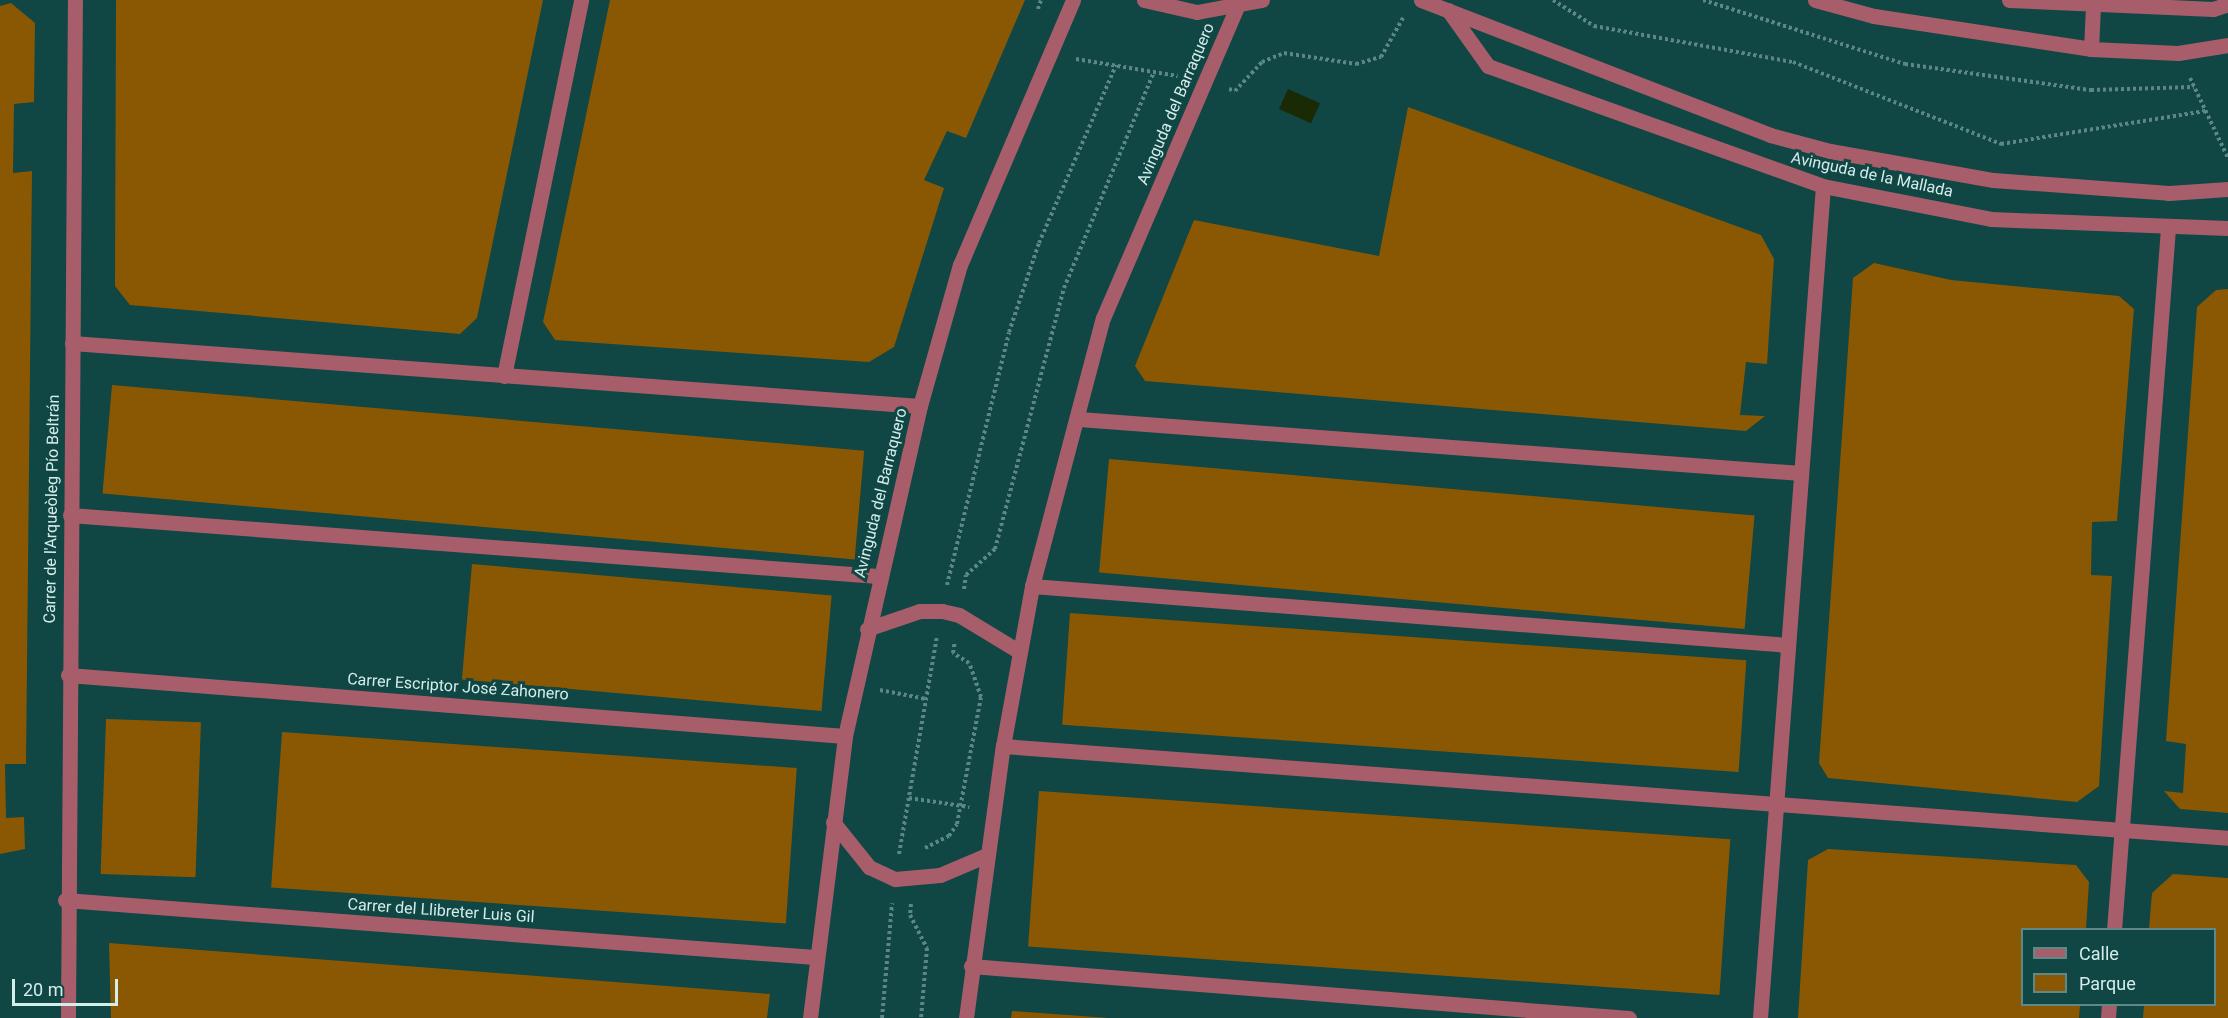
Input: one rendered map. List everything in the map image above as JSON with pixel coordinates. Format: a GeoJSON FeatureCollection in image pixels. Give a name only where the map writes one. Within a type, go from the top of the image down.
{"type":"FeatureCollection","features":[{"type":"Feature","properties":{"kind":"street","name":"Carrer de l'Arqueòleg Pío Beltrán"},"geometry":{"type":"LineString","coordinates":[[68,1018],[65,900],[75,0]]}},
{"type":"Feature","properties":{"kind":"street"},"geometry":{"type":"LineString","coordinates":[[504,375],[581,0]]}},
{"type":"Feature","properties":{"kind":"street","name":"Avinguda del Barraquero"},"geometry":{"type":"LineString","coordinates":[[810,1018],[815,957],[845,736],[878,576],[921,406],[960,265],[1073,0]]}},
{"type":"Feature","properties":{"kind":"street"},"geometry":{"type":"LineString","coordinates":[[1144,0],[1197,12],[1236,9],[1262,0]]}},
{"type":"Feature","properties":{"kind":"street","name":"Avinguda de la Mallada"},"geometry":{"type":"LineString","coordinates":[[1421,0],[1770,135],[1830,151],[1993,180],[2169,193],[2228,189]]}},
{"type":"Feature","properties":{"kind":"street"},"geometry":{"type":"LineString","coordinates":[[1815,0],[1907,22],[2091,49],[2178,53],[2228,45]]}},
{"type":"Feature","properties":{"kind":"street"},"geometry":{"type":"LineString","coordinates":[[2009,0],[2093,6],[2213,9],[2228,4]]}},
{"type":"Feature","properties":{"kind":"street"},"geometry":{"type":"LineString","coordinates":[[2091,49],[2093,6]]}},
{"type":"Feature","properties":{"kind":"street","name":"Avinguda del Barraquero"},"geometry":{"type":"LineString","coordinates":[[966,1018],[993,810],[1032,586],[1079,419],[1103,318],[1236,9]]}},
{"type":"Feature","properties":{"kind":"street","name":"Avinguda de la Mallada"},"geometry":{"type":"LineString","coordinates":[[1448,10],[1488,66],[1823,186],[1991,219],[2168,229],[2228,228]]}},
{"type":"Feature","properties":{"kind":"street"},"geometry":{"type":"LineString","coordinates":[[1760,1018],[1823,186]]}},
{"type":"Feature","properties":{"kind":"street"},"geometry":{"type":"LineString","coordinates":[[2114,928],[2168,229]]}},
{"type":"Feature","properties":{"kind":"street"},"geometry":{"type":"LineString","coordinates":[[72,344],[921,406]]}},
{"type":"Feature","properties":{"kind":"street"},"geometry":{"type":"LineString","coordinates":[[1079,419],[1801,473]]}},
{"type":"Feature","properties":{"kind":"street"},"geometry":{"type":"LineString","coordinates":[[70,515],[878,576]]}},
{"type":"Feature","properties":{"kind":"street"},"geometry":{"type":"LineString","coordinates":[[1032,586],[1788,645]]}},
{"type":"Feature","properties":{"kind":"street"},"geometry":{"type":"LineString","coordinates":[[867,629],[920,611],[942,611],[959,615],[1020,652]]}},
{"type":"Feature","properties":{"kind":"street","name":"Carrer Escriptor José Zahonero"},"geometry":{"type":"LineString","coordinates":[[68,675],[845,736]]}},
{"type":"Feature","properties":{"kind":"street"},"geometry":{"type":"LineString","coordinates":[[1003,746],[2228,838]]}},
{"type":"Feature","properties":{"kind":"street"},"geometry":{"type":"LineString","coordinates":[[833,822],[869,867],[895,879],[913,881],[987,855]]}},
{"type":"Feature","properties":{"kind":"street","name":"Carrer del Llibreter Luis Gil"},"geometry":{"type":"LineString","coordinates":[[65,900],[815,957]]}},
{"type":"Feature","properties":{"kind":"street"},"geometry":{"type":"LineString","coordinates":[[971,966],[1629,1018]]}},
{"type":"Feature","properties":{"kind":"path"},"geometry":{"type":"LineString","coordinates":[[1553,0],[1593,26],[1793,62],[2001,144],[2205,111]]}},
{"type":"Feature","properties":{"kind":"path"},"geometry":{"type":"LineString","coordinates":[[1703,0],[1822,42],[1951,72],[2091,90],[2194,87]]}},
{"type":"Feature","properties":{"kind":"path"},"geometry":{"type":"LineString","coordinates":[[1050,54],[1206,81],[1235,91],[1262,62],[1284,53],[1356,64],[1381,57],[1406,9]]}},
{"type":"Feature","properties":{"kind":"path"},"geometry":{"type":"LineString","coordinates":[[2178,53],[2228,158]]}},
{"type":"Feature","properties":{"kind":"path"},"geometry":{"type":"LineString","coordinates":[[882,1018],[895,879],[942,611],[1009,332],[1039,243],[1116,65]]}},
{"type":"Feature","properties":{"kind":"path"},"geometry":{"type":"LineString","coordinates":[[921,1018],[927,948],[910,915],[913,851],[950,836],[960,806],[981,697],[969,663],[953,653],[966,575],[994,549],[1064,288],[1154,72]]}},
{"type":"Feature","properties":{"kind":"path"},"geometry":{"type":"LineString","coordinates":[[855,685],[926,699]]}},
{"type":"Feature","properties":{"kind":"path"},"geometry":{"type":"LineString","coordinates":[[909,798],[993,810]]}},
{"type":"Feature","properties":{"kind":"green space"},"geometry":{"type":"Polygon","coordinates":[[[116,0],[543,0],[477,318],[460,334],[130,305],[115,286],[116,0]]]}},
{"type":"Feature","properties":{"kind":"green space"},"geometry":{"type":"Polygon","coordinates":[[[610,0],[1025,0],[966,138],[947,131],[924,180],[944,188],[894,347],[869,362],[555,340],[543,322],[610,0]]]}},
{"type":"Feature","properties":{"kind":"green space"},"geometry":{"type":"Polygon","coordinates":[[[11,3],[35,23],[34,102],[14,104],[13,173],[32,171],[26,764],[5,764],[6,818],[24,817],[25,849],[0,854],[0,6],[11,3]]]}},
{"type":"Feature","properties":{"kind":"green space"},"geometry":{"type":"Polygon","coordinates":[[[1408,107],[1761,235],[1774,259],[1767,364],[1746,362],[1740,415],[1765,416],[1746,431],[1145,381],[1135,366],[1194,220],[1379,256],[1408,107]]]}},
{"type":"Feature","properties":{"kind":"green space"},"geometry":{"type":"Polygon","coordinates":[[[1874,263],[1951,280],[2119,296],[2134,309],[2117,521],[2092,522],[2091,575],[2112,576],[2099,786],[2077,802],[1828,778],[1819,763],[1853,278],[1874,263]]]}},
{"type":"Feature","properties":{"kind":"green space"},"geometry":{"type":"Polygon","coordinates":[[[2228,289],[2228,813],[2180,809],[2164,791],[2183,793],[2186,744],[2166,741],[2197,307],[2216,290],[2228,289]]]}},
{"type":"Feature","properties":{"kind":"green space"},"geometry":{"type":"Polygon","coordinates":[[[112,385],[864,451],[855,559],[103,494],[112,385]]]}},
{"type":"Feature","properties":{"kind":"green space"},"geometry":{"type":"Polygon","coordinates":[[[1109,459],[1755,515],[1745,629],[1099,573],[1109,459]]]}},
{"type":"Feature","properties":{"kind":"green space"},"geometry":{"type":"Polygon","coordinates":[[[472,564],[832,595],[822,711],[462,680],[472,564]]]}},
{"type":"Feature","properties":{"kind":"green space"},"geometry":{"type":"Polygon","coordinates":[[[1070,613],[1746,660],[1739,772],[1062,725],[1070,613]]]}},
{"type":"Feature","properties":{"kind":"green space"},"geometry":{"type":"Polygon","coordinates":[[[106,719],[201,722],[196,877],[101,874],[106,719]]]}},
{"type":"Feature","properties":{"kind":"green space"},"geometry":{"type":"Polygon","coordinates":[[[282,732],[797,768],[786,924],[271,888],[282,732]]]}},
{"type":"Feature","properties":{"kind":"green space"},"geometry":{"type":"Polygon","coordinates":[[[1039,791],[1730,839],[1719,995],[1028,947],[1039,791]]]}},
{"type":"Feature","properties":{"kind":"green space"},"geometry":{"type":"Polygon","coordinates":[[[1828,849],[2076,865],[2089,882],[2086,928],[2021,928],[2021,1006],[2080,1006],[2079,1018],[1798,1018],[1808,860],[1828,849]]]}},
{"type":"Feature","properties":{"kind":"green space"},"geometry":{"type":"Polygon","coordinates":[[[2173,874],[2228,878],[2228,1018],[2143,1018],[2144,1006],[2216,1006],[2216,928],[2149,928],[2152,893],[2173,874]]]}},
{"type":"Feature","properties":{"kind":"green space"},"geometry":{"type":"Polygon","coordinates":[[[109,943],[770,994],[767,1018],[111,1018],[109,943]]]}},
{"type":"Feature","properties":{"kind":"green space"},"geometry":{"type":"Polygon","coordinates":[[[1012,1011],[1109,1018],[1011,1018],[1012,1011]]]}},
{"type":"Feature","properties":{"kind":"shaded area"},"geometry":{"type":"Polygon","coordinates":[[[1288,89],[1320,103],[1311,123],[1279,109],[1288,89]]]}}]}
